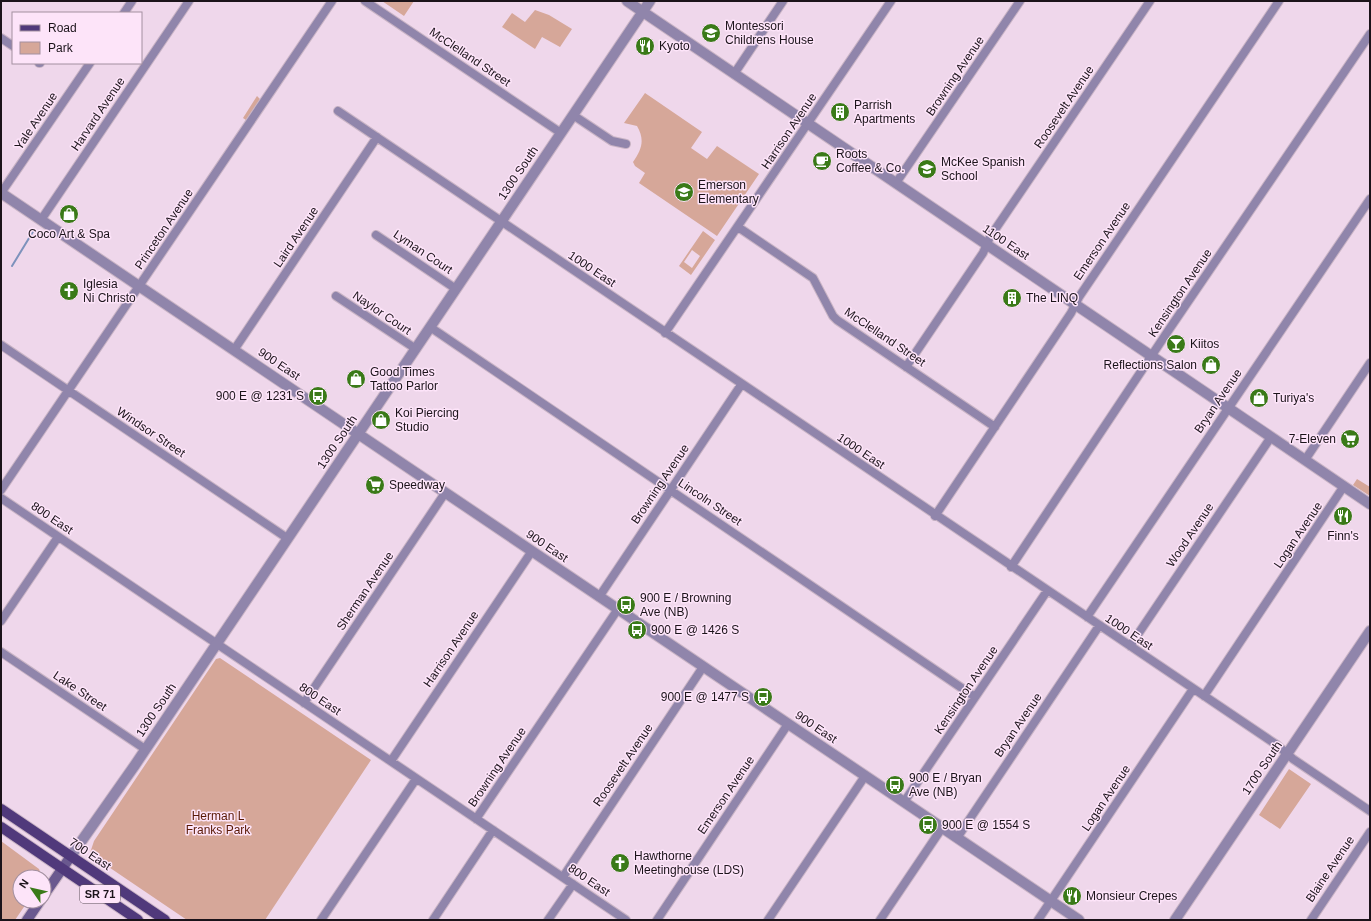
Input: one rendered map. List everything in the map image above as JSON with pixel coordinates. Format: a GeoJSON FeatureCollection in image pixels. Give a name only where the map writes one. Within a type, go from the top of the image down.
{"type":"FeatureCollection","features":[{"type":"Feature","properties":{"kind":"main road","name":"700 East"},"geometry":{"type":"LineString","coordinates":[[1,809],[165,920]]}},
{"type":"Feature","properties":{"kind":"main road","name":"SR 71"},"geometry":{"type":"LineString","coordinates":[[1,827],[138,920]]}},
{"type":"Feature","properties":{"kind":"main road","name":"1300 South"},"geometry":{"type":"LineString","coordinates":[[52,884],[71,856]]}},
{"type":"Feature","properties":{"kind":"main road"},"geometry":{"type":"LineString","coordinates":[[27,920],[35,909]]}},
{"type":"Feature","properties":{"kind":"street"},"geometry":{"type":"LineString","coordinates":[[125,12],[132,1]]}},
{"type":"Feature","properties":{"kind":"street","name":"Harvard Avenue"},"geometry":{"type":"LineString","coordinates":[[41,220],[189,1]]}},
{"type":"Feature","properties":{"kind":"street","name":"Princeton Avenue"},"geometry":{"type":"LineString","coordinates":[[1,490],[332,1]]}},
{"type":"Feature","properties":{"kind":"street","name":"McClelland Street"},"geometry":{"type":"LineString","coordinates":[[365,1],[561,133]]}},
{"type":"Feature","properties":{"kind":"street","name":"1100 East"},"geometry":{"type":"LineString","coordinates":[[627,1],[1370,504]]}},
{"type":"Feature","properties":{"kind":"street","name":"1300 South"},"geometry":{"type":"LineString","coordinates":[[71,856],[359,434],[650,1]]}},
{"type":"Feature","properties":{"kind":"street"},"geometry":{"type":"LineString","coordinates":[[734,74],[783,1]]}},
{"type":"Feature","properties":{"kind":"street","name":"Harrison Avenue"},"geometry":{"type":"LineString","coordinates":[[665,333],[891,1]]}},
{"type":"Feature","properties":{"kind":"street","name":"Browning Avenue"},"geometry":{"type":"LineString","coordinates":[[896,183],[1020,1]]}},
{"type":"Feature","properties":{"kind":"street","name":"Roosevelt Avenue"},"geometry":{"type":"LineString","coordinates":[[906,367],[983,253],[990,237],[1150,1]]}},
{"type":"Feature","properties":{"kind":"street","name":"Emerson Avenue"},"geometry":{"type":"LineString","coordinates":[[935,516],[1075,304],[1279,1]]}},
{"type":"Feature","properties":{"kind":"street","name":"Kensington Avenue"},"geometry":{"type":"LineString","coordinates":[[1011,567],[1370,34]]}},
{"type":"Feature","properties":{"kind":"street"},"geometry":{"type":"LineString","coordinates":[[1,38],[12,45]]}},
{"type":"Feature","properties":{"kind":"street","name":"Yale Avenue"},"geometry":{"type":"LineString","coordinates":[[1,193],[89,64]]}},
{"type":"Feature","properties":{"kind":"street","name":"1000 East"},"geometry":{"type":"LineString","coordinates":[[338,111],[741,385],[1204,696],[1370,811]]}},
{"type":"Feature","properties":{"kind":"street"},"geometry":{"type":"LineString","coordinates":[[573,115],[612,141],[626,144]]}},
{"type":"Feature","properties":{"kind":"street","name":"Laird Avenue"},"geometry":{"type":"LineString","coordinates":[[234,350],[378,137]]}},
{"type":"Feature","properties":{"kind":"street","name":"900 East"},"geometry":{"type":"LineString","coordinates":[[1,193],[1079,920]]}},
{"type":"Feature","properties":{"kind":"street","name":"Bryan Avenue"},"geometry":{"type":"LineString","coordinates":[[1087,617],[1370,199]]}},
{"type":"Feature","properties":{"kind":"street","name":"McClelland Street"},"geometry":{"type":"LineString","coordinates":[[738,227],[813,278],[835,318],[995,426]]}},
{"type":"Feature","properties":{"kind":"street","name":"Lyman Court"},"geometry":{"type":"LineString","coordinates":[[376,235],[456,289]]}},
{"type":"Feature","properties":{"kind":"street","name":"Naylor Court"},"geometry":{"type":"LineString","coordinates":[[336,296],[416,349]]}},
{"type":"Feature","properties":{"kind":"street","name":"Lincoln Street"},"geometry":{"type":"LineString","coordinates":[[430,327],[975,697]]}},
{"type":"Feature","properties":{"kind":"street","name":"Windsor Street"},"geometry":{"type":"LineString","coordinates":[[1,345],[287,538]]}},
{"type":"Feature","properties":{"kind":"street"},"geometry":{"type":"LineString","coordinates":[[1305,460],[1370,363]]}},
{"type":"Feature","properties":{"kind":"street","name":"Browning Avenue"},"geometry":{"type":"LineString","coordinates":[[599,597],[741,385]]}},
{"type":"Feature","properties":{"kind":"street","name":"Wood Avenue"},"geometry":{"type":"LineString","coordinates":[[1130,646],[1271,437]]}},
{"type":"Feature","properties":{"kind":"street","name":"Logan Avenue"},"geometry":{"type":"LineString","coordinates":[[1204,696],[1344,486]]}},
{"type":"Feature","properties":{"kind":"street","name":"Sherman Avenue"},"geometry":{"type":"LineString","coordinates":[[304,703],[445,493]]}},
{"type":"Feature","properties":{"kind":"street","name":"800 East"},"geometry":{"type":"LineString","coordinates":[[1,498],[626,920]]}},
{"type":"Feature","properties":{"kind":"street"},"geometry":{"type":"LineString","coordinates":[[1,622],[58,537]]}},
{"type":"Feature","properties":{"kind":"street","name":"Harrison Avenue"},"geometry":{"type":"LineString","coordinates":[[391,761],[532,551]]}},
{"type":"Feature","properties":{"kind":"street","name":"Kensington Avenue"},"geometry":{"type":"LineString","coordinates":[[904,802],[1047,591]]}},
{"type":"Feature","properties":{"kind":"street","name":"Browning Avenue"},"geometry":{"type":"LineString","coordinates":[[476,819],[618,609]]}},
{"type":"Feature","properties":{"kind":"street","name":"Bryan Avenue"},"geometry":{"type":"LineString","coordinates":[[957,838],[1099,626]]}},
{"type":"Feature","properties":{"kind":"street","name":"1700 South"},"geometry":{"type":"LineString","coordinates":[[1175,920],[1370,631]]}},
{"type":"Feature","properties":{"kind":"street","name":"Lake Street"},"geometry":{"type":"LineString","coordinates":[[1,652],[145,749]]}},
{"type":"Feature","properties":{"kind":"street","name":"Roosevelt Avenue"},"geometry":{"type":"LineString","coordinates":[[563,877],[704,667]]}},
{"type":"Feature","properties":{"kind":"street","name":"Logan Avenue"},"geometry":{"type":"LineString","coordinates":[[1038,920],[1193,689]]}},
{"type":"Feature","properties":{"kind":"street","name":"Emerson Avenue"},"geometry":{"type":"LineString","coordinates":[[657,920],[788,724]]}},
{"type":"Feature","properties":{"kind":"street"},"geometry":{"type":"LineString","coordinates":[[768,920],[865,776]]}},
{"type":"Feature","properties":{"kind":"street"},"geometry":{"type":"LineString","coordinates":[[321,920],[416,779]]}},
{"type":"Feature","properties":{"kind":"street"},"geometry":{"type":"LineString","coordinates":[[880,920],[942,828]]}},
{"type":"Feature","properties":{"kind":"street"},"geometry":{"type":"LineString","coordinates":[[433,920],[493,830]]}},
{"type":"Feature","properties":{"kind":"street","name":"Blaine Avenue"},"geometry":{"type":"LineString","coordinates":[[1311,920],[1370,832]]}},
{"type":"Feature","properties":{"kind":"street"},"geometry":{"type":"LineString","coordinates":[[548,920],[573,884]]}},
{"type":"Feature","properties":{"kind":"green space"},"geometry":{"type":"Polygon","coordinates":[[[382,1],[414,1],[404,16],[382,1]]]}},
{"type":"Feature","properties":{"kind":"green space"},"geometry":{"type":"Polygon","coordinates":[[[535,10],[549,15],[572,29],[560,47],[542,37],[535,49],[502,27],[512,13],[525,22],[535,10]]]}},
{"type":"Feature","properties":{"kind":"green space"},"geometry":{"type":"Polygon","coordinates":[[[645,93],[702,132],[691,148],[707,159],[717,146],[759,174],[717,236],[639,183],[645,173],[635,166],[633,162],[639,153],[642,140],[641,136],[637,126],[624,123],[645,93]]]}},
{"type":"Feature","properties":{"kind":"green space"},"geometry":{"type":"Polygon","coordinates":[[[257,96],[260,99],[246,120],[243,118],[257,96]]]}},
{"type":"Feature","properties":{"kind":"green space"},"geometry":{"type":"Polygon","coordinates":[[[703,231],[715,240],[691,275],[679,266],[703,231]],[[692,250],[684,262],[692,268],[700,256],[692,250]]]}},
{"type":"Feature","properties":{"kind":"green space"},"geometry":{"type":"Polygon","coordinates":[[[1357,479],[1370,487],[1370,496],[1353,485],[1357,479]]]}},
{"type":"Feature","properties":{"kind":"green space","name":"Herman L Franks Park"},"geometry":{"type":"Polygon","coordinates":[[[220,658],[371,760],[265,920],[187,920],[90,853],[94,841],[216,659],[220,658]]]}},
{"type":"Feature","properties":{"kind":"green space"},"geometry":{"type":"Polygon","coordinates":[[[1289,769],[1311,784],[1280,829],[1259,815],[1289,769]]]}},
{"type":"Feature","properties":{"kind":"green space"},"geometry":{"type":"Polygon","coordinates":[[[1,841],[39,869],[12,869],[12,909],[23,909],[15,920],[1,920],[1,841]]]}},
{"type":"Feature","properties":{"kind":"waterway"},"geometry":{"type":"LineString","coordinates":[[12,266],[34,230]]}},
{"type":"Feature","properties":{"kind":"place","name":"Montessori Childrens House"},"geometry":{"type":"Point","coordinates":[711,33]}},
{"type":"Feature","properties":{"kind":"place","name":"Kyoto"},"geometry":{"type":"Point","coordinates":[645,46]}},
{"type":"Feature","properties":{"kind":"place","name":"Parrish Apartments"},"geometry":{"type":"Point","coordinates":[840,112]}},
{"type":"Feature","properties":{"kind":"place","name":"Roots Coffee & Co."},"geometry":{"type":"Point","coordinates":[822,161]}},
{"type":"Feature","properties":{"kind":"place","name":"McKee Spanish School"},"geometry":{"type":"Point","coordinates":[927,169]}},
{"type":"Feature","properties":{"kind":"place","name":"Emerson Elementary"},"geometry":{"type":"Point","coordinates":[684,192]}},
{"type":"Feature","properties":{"kind":"place","name":"Coco Art & Spa"},"geometry":{"type":"Point","coordinates":[69,214]}},
{"type":"Feature","properties":{"kind":"place","name":"Iglesia Ni Christo"},"geometry":{"type":"Point","coordinates":[69,291]}},
{"type":"Feature","properties":{"kind":"place","name":"The LINQ"},"geometry":{"type":"Point","coordinates":[1012,298]}},
{"type":"Feature","properties":{"kind":"place","name":"Kiitos"},"geometry":{"type":"Point","coordinates":[1176,344]}},
{"type":"Feature","properties":{"kind":"place","name":"Reflections Salon"},"geometry":{"type":"Point","coordinates":[1211,365]}},
{"type":"Feature","properties":{"kind":"place","name":"Good Times Tattoo Parlor"},"geometry":{"type":"Point","coordinates":[356,379]}},
{"type":"Feature","properties":{"kind":"place","name":"900 E @ 1231 S"},"geometry":{"type":"Point","coordinates":[318,396]}},
{"type":"Feature","properties":{"kind":"place","name":"Turiya's"},"geometry":{"type":"Point","coordinates":[1259,398]}},
{"type":"Feature","properties":{"kind":"place","name":"Koi Piercing Studio"},"geometry":{"type":"Point","coordinates":[381,420]}},
{"type":"Feature","properties":{"kind":"place","name":"7-Eleven"},"geometry":{"type":"Point","coordinates":[1350,439]}},
{"type":"Feature","properties":{"kind":"place","name":"Speedway"},"geometry":{"type":"Point","coordinates":[375,485]}},
{"type":"Feature","properties":{"kind":"place","name":"Finn's"},"geometry":{"type":"Point","coordinates":[1343,516]}},
{"type":"Feature","properties":{"kind":"place","name":"900 E / Browning Ave (NB)"},"geometry":{"type":"Point","coordinates":[626,605]}},
{"type":"Feature","properties":{"kind":"place","name":"900 E @ 1426 S"},"geometry":{"type":"Point","coordinates":[637,630]}},
{"type":"Feature","properties":{"kind":"place","name":"900 E @ 1477 S"},"geometry":{"type":"Point","coordinates":[763,697]}},
{"type":"Feature","properties":{"kind":"place","name":"900 E / Bryan Ave (NB)"},"geometry":{"type":"Point","coordinates":[895,785]}},
{"type":"Feature","properties":{"kind":"place","name":"900 E @ 1554 S"},"geometry":{"type":"Point","coordinates":[928,825]}},
{"type":"Feature","properties":{"kind":"place","name":"Hawthorne Meetinghouse (LDS)"},"geometry":{"type":"Point","coordinates":[620,863]}},
{"type":"Feature","properties":{"kind":"place","name":"Monsieur Crepes"},"geometry":{"type":"Point","coordinates":[1072,896]}}]}
